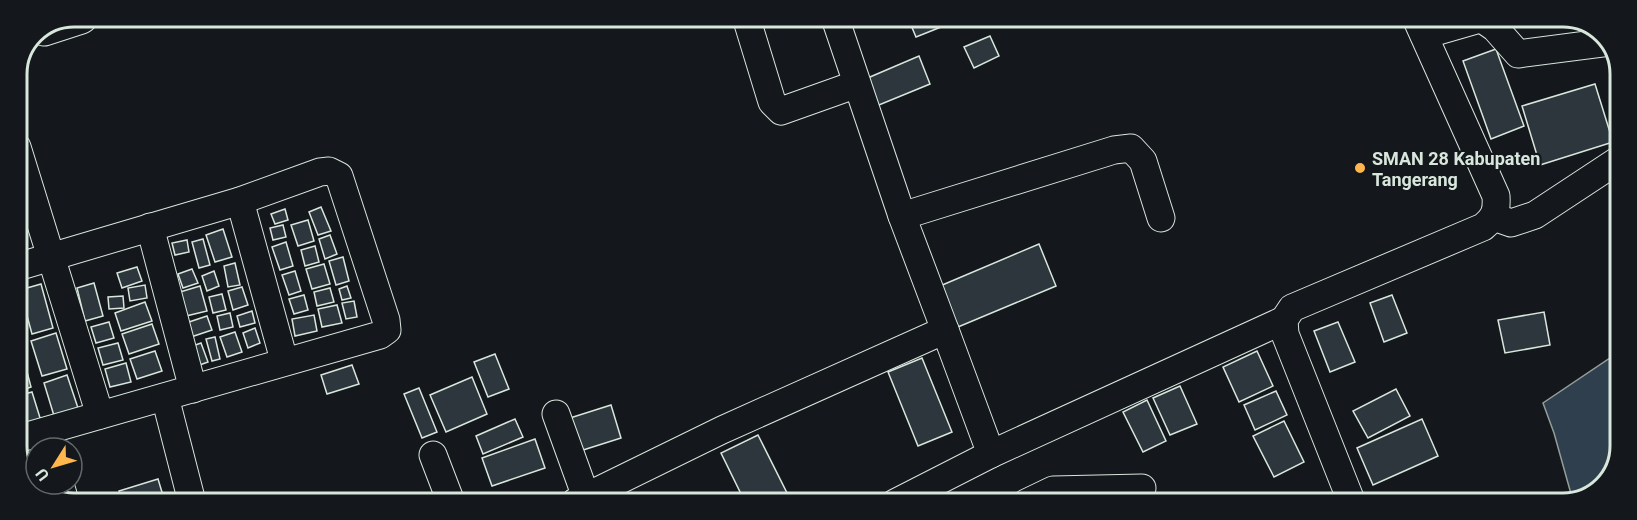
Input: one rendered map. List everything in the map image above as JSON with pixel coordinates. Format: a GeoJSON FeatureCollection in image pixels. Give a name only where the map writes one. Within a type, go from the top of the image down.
{"type":"FeatureCollection","features":[{"type":"Feature","properties":{"kind":"street"},"geometry":{"type":"LineString","coordinates":[[749,27],[772,102],[781,111],[857,84]]}},
{"type":"Feature","properties":{"kind":"street"},"geometry":{"type":"LineString","coordinates":[[838,27],[902,216],[991,454]]}},
{"type":"Feature","properties":{"kind":"street"},"geometry":{"type":"LineString","coordinates":[[915,493],[991,454],[1284,320],[1292,308],[1483,227],[1494,217],[1496,196],[1420,27]]}},
{"type":"Feature","properties":{"kind":"street"},"geometry":{"type":"LineString","coordinates":[[1494,27],[1518,54],[1598,44]]}},
{"type":"Feature","properties":{"kind":"street"},"geometry":{"type":"LineString","coordinates":[[902,216],[1114,150],[1131,148],[1143,161],[1161,218]]}},
{"type":"Feature","properties":{"kind":"street"},"geometry":{"type":"LineString","coordinates":[[1494,217],[1511,223],[1535,215],[1610,166]]}},
{"type":"Feature","properties":{"kind":"street"},"geometry":{"type":"LineString","coordinates":[[27,264],[240,201],[320,172],[329,171],[339,176],[386,320],[387,330],[380,335],[284,360],[100,415],[54,436]]}},
{"type":"Feature","properties":{"kind":"street"},"geometry":{"type":"LineString","coordinates":[[27,183],[100,415]]}},
{"type":"Feature","properties":{"kind":"street"},"geometry":{"type":"LineString","coordinates":[[240,201],[284,360]]}},
{"type":"Feature","properties":{"kind":"street"},"geometry":{"type":"LineString","coordinates":[[150,227],[193,389]]}},
{"type":"Feature","properties":{"kind":"street"},"geometry":{"type":"LineString","coordinates":[[1284,320],[1285,334],[1348,493]]}},
{"type":"Feature","properties":{"kind":"street"},"geometry":{"type":"LineString","coordinates":[[592,493],[722,430],[945,330]]}},
{"type":"Feature","properties":{"kind":"street"},"geometry":{"type":"LineString","coordinates":[[165,397],[190,493]]}},
{"type":"Feature","properties":{"kind":"street"},"geometry":{"type":"LineString","coordinates":[[556,414],[578,493]]}},
{"type":"Feature","properties":{"kind":"street"},"geometry":{"type":"LineString","coordinates":[[433,455],[448,493]]}},
{"type":"Feature","properties":{"kind":"street"},"geometry":{"type":"LineString","coordinates":[[1047,493],[1053,490],[1142,488]]}},
{"type":"Feature","properties":{"kind":"water"},"geometry":{"type":"Polygon","coordinates":[[[1610,358],[1608,458],[1605,467],[1596,479],[1578,491],[1571,493],[1543,403],[1610,358]]]}},
{"type":"Feature","properties":{"kind":"building"},"geometry":{"type":"Polygon","coordinates":[[[912,27],[941,27],[916,37],[912,27]]]}},
{"type":"Feature","properties":{"kind":"building"},"geometry":{"type":"Polygon","coordinates":[[[990,36],[999,56],[974,68],[964,47],[990,36]]]}},
{"type":"Feature","properties":{"kind":"building"},"geometry":{"type":"Polygon","coordinates":[[[1496,49],[1524,126],[1491,139],[1463,61],[1496,49]]]}},
{"type":"Feature","properties":{"kind":"building"},"geometry":{"type":"Polygon","coordinates":[[[919,56],[930,84],[874,107],[863,80],[919,56]]]}},
{"type":"Feature","properties":{"kind":"building"},"geometry":{"type":"Polygon","coordinates":[[[1595,84],[1610,132],[1610,143],[1540,165],[1522,106],[1595,84]]]}},
{"type":"Feature","properties":{"kind":"building"},"geometry":{"type":"Polygon","coordinates":[[[321,207],[331,231],[318,235],[309,212],[321,207]]]}},
{"type":"Feature","properties":{"kind":"building"},"geometry":{"type":"Polygon","coordinates":[[[285,209],[288,220],[275,224],[271,214],[285,209]]]}},
{"type":"Feature","properties":{"kind":"building"},"geometry":{"type":"Polygon","coordinates":[[[308,220],[314,241],[298,246],[291,225],[308,220]]]}},
{"type":"Feature","properties":{"kind":"building"},"geometry":{"type":"Polygon","coordinates":[[[283,225],[286,237],[273,240],[270,228],[283,225]]]}},
{"type":"Feature","properties":{"kind":"building"},"geometry":{"type":"Polygon","coordinates":[[[223,229],[232,257],[215,262],[206,235],[223,229]]]}},
{"type":"Feature","properties":{"kind":"building"},"geometry":{"type":"Polygon","coordinates":[[[330,235],[337,254],[325,259],[319,239],[330,235]]]}},
{"type":"Feature","properties":{"kind":"building"},"geometry":{"type":"Polygon","coordinates":[[[203,239],[210,265],[199,268],[192,242],[203,239]]]}},
{"type":"Feature","properties":{"kind":"building"},"geometry":{"type":"Polygon","coordinates":[[[187,240],[189,252],[175,255],[172,243],[187,240]]]}},
{"type":"Feature","properties":{"kind":"building"},"geometry":{"type":"Polygon","coordinates":[[[286,242],[293,266],[280,270],[272,247],[286,242]]]}},
{"type":"Feature","properties":{"kind":"building"},"geometry":{"type":"Polygon","coordinates":[[[1039,244],[1056,286],[958,327],[940,286],[1039,244]]]}},
{"type":"Feature","properties":{"kind":"building"},"geometry":{"type":"Polygon","coordinates":[[[315,246],[319,262],[305,266],[301,250],[315,246]]]}},
{"type":"Feature","properties":{"kind":"building"},"geometry":{"type":"Polygon","coordinates":[[[343,257],[349,281],[336,285],[329,261],[343,257]]]}},
{"type":"Feature","properties":{"kind":"building"},"geometry":{"type":"Polygon","coordinates":[[[235,263],[240,285],[228,287],[224,266],[235,263]]]}},
{"type":"Feature","properties":{"kind":"building"},"geometry":{"type":"Polygon","coordinates":[[[324,264],[330,284],[312,289],[306,269],[324,264]]]}},
{"type":"Feature","properties":{"kind":"building"},"geometry":{"type":"Polygon","coordinates":[[[137,267],[142,281],[122,288],[117,273],[137,267]]]}},
{"type":"Feature","properties":{"kind":"building"},"geometry":{"type":"Polygon","coordinates":[[[192,269],[198,283],[183,288],[178,274],[192,269]]]}},
{"type":"Feature","properties":{"kind":"building"},"geometry":{"type":"Polygon","coordinates":[[[214,271],[219,286],[207,291],[202,276],[214,271]]]}},
{"type":"Feature","properties":{"kind":"building"},"geometry":{"type":"Polygon","coordinates":[[[295,271],[301,291],[289,295],[282,275],[295,271]]]}},
{"type":"Feature","properties":{"kind":"building"},"geometry":{"type":"Polygon","coordinates":[[[94,283],[103,316],[85,321],[77,288],[94,283]]]}},
{"type":"Feature","properties":{"kind":"building"},"geometry":{"type":"Polygon","coordinates":[[[41,284],[53,328],[32,334],[27,316],[27,288],[41,284]]]}},
{"type":"Feature","properties":{"kind":"building"},"geometry":{"type":"Polygon","coordinates":[[[145,285],[147,298],[130,301],[128,288],[145,285]]]}},
{"type":"Feature","properties":{"kind":"building"},"geometry":{"type":"Polygon","coordinates":[[[200,286],[207,311],[186,316],[180,292],[200,286]]]}},
{"type":"Feature","properties":{"kind":"building"},"geometry":{"type":"Polygon","coordinates":[[[347,286],[351,298],[342,300],[339,289],[347,286]]]}},
{"type":"Feature","properties":{"kind":"building"},"geometry":{"type":"Polygon","coordinates":[[[242,287],[248,305],[233,310],[228,291],[242,287]]]}},
{"type":"Feature","properties":{"kind":"building"},"geometry":{"type":"Polygon","coordinates":[[[330,288],[334,302],[317,306],[314,292],[330,288]]]}},
{"type":"Feature","properties":{"kind":"building"},"geometry":{"type":"Polygon","coordinates":[[[222,294],[226,310],[213,313],[209,297],[222,294]]]}},
{"type":"Feature","properties":{"kind":"building"},"geometry":{"type":"Polygon","coordinates":[[[304,295],[308,310],[294,314],[289,299],[304,295]]]}},
{"type":"Feature","properties":{"kind":"building"},"geometry":{"type":"Polygon","coordinates":[[[1392,295],[1407,333],[1384,342],[1370,303],[1392,295]]]}},
{"type":"Feature","properties":{"kind":"building"},"geometry":{"type":"Polygon","coordinates":[[[123,296],[124,308],[109,309],[108,297],[123,296]]]}},
{"type":"Feature","properties":{"kind":"building"},"geometry":{"type":"Polygon","coordinates":[[[354,301],[357,317],[346,319],[342,303],[354,301]]]}},
{"type":"Feature","properties":{"kind":"building"},"geometry":{"type":"Polygon","coordinates":[[[145,302],[152,321],[121,331],[115,313],[145,302]]]}},
{"type":"Feature","properties":{"kind":"building"},"geometry":{"type":"Polygon","coordinates":[[[337,305],[342,323],[322,327],[318,309],[337,305]]]}},
{"type":"Feature","properties":{"kind":"building"},"geometry":{"type":"Polygon","coordinates":[[[252,311],[255,323],[240,327],[237,316],[252,311]]]}},
{"type":"Feature","properties":{"kind":"building"},"geometry":{"type":"Polygon","coordinates":[[[1544,312],[1550,345],[1505,353],[1498,320],[1544,312]]]}},
{"type":"Feature","properties":{"kind":"building"},"geometry":{"type":"Polygon","coordinates":[[[230,313],[233,327],[220,330],[217,316],[230,313]]]}},
{"type":"Feature","properties":{"kind":"building"},"geometry":{"type":"Polygon","coordinates":[[[314,315],[317,331],[295,336],[292,319],[314,315]]]}},
{"type":"Feature","properties":{"kind":"building"},"geometry":{"type":"Polygon","coordinates":[[[207,316],[212,330],[191,337],[186,323],[207,316]]]}},
{"type":"Feature","properties":{"kind":"building"},"geometry":{"type":"Polygon","coordinates":[[[109,322],[114,338],[96,343],[91,327],[109,322]]]}},
{"type":"Feature","properties":{"kind":"building"},"geometry":{"type":"Polygon","coordinates":[[[1338,322],[1355,362],[1330,372],[1314,331],[1338,322]]]}},
{"type":"Feature","properties":{"kind":"building"},"geometry":{"type":"Polygon","coordinates":[[[152,324],[159,344],[129,354],[122,334],[152,324]]]}},
{"type":"Feature","properties":{"kind":"building"},"geometry":{"type":"Polygon","coordinates":[[[255,328],[260,343],[248,348],[243,333],[255,328]]]}},
{"type":"Feature","properties":{"kind":"building"},"geometry":{"type":"Polygon","coordinates":[[[235,332],[242,352],[227,357],[220,337],[235,332]]]}},
{"type":"Feature","properties":{"kind":"building"},"geometry":{"type":"Polygon","coordinates":[[[56,333],[67,369],[42,376],[31,341],[56,333]]]}},
{"type":"Feature","properties":{"kind":"building"},"geometry":{"type":"Polygon","coordinates":[[[215,337],[220,359],[212,361],[206,339],[215,337]]]}},
{"type":"Feature","properties":{"kind":"building"},"geometry":{"type":"Polygon","coordinates":[[[118,343],[123,360],[103,365],[98,348],[118,343]]]}},
{"type":"Feature","properties":{"kind":"building"},"geometry":{"type":"Polygon","coordinates":[[[201,343],[208,362],[194,367],[187,348],[201,343]]]}},
{"type":"Feature","properties":{"kind":"building"},"geometry":{"type":"Polygon","coordinates":[[[155,351],[162,371],[137,379],[130,359],[155,351]]]}},
{"type":"Feature","properties":{"kind":"building"},"geometry":{"type":"Polygon","coordinates":[[[1257,351],[1273,386],[1239,402],[1223,367],[1257,351]]]}},
{"type":"Feature","properties":{"kind":"building"},"geometry":{"type":"Polygon","coordinates":[[[495,354],[509,389],[488,397],[474,362],[495,354]]]}},
{"type":"Feature","properties":{"kind":"building"},"geometry":{"type":"Polygon","coordinates":[[[922,358],[952,432],[918,446],[888,372],[922,358]]]}},
{"type":"Feature","properties":{"kind":"building"},"geometry":{"type":"Polygon","coordinates":[[[126,363],[131,382],[110,387],[105,369],[126,363]]]}},
{"type":"Feature","properties":{"kind":"building"},"geometry":{"type":"Polygon","coordinates":[[[352,365],[359,384],[327,394],[321,375],[352,365]]]}},
{"type":"Feature","properties":{"kind":"building"},"geometry":{"type":"Polygon","coordinates":[[[27,372],[31,387],[27,388],[27,372]]]}},
{"type":"Feature","properties":{"kind":"building"},"geometry":{"type":"Polygon","coordinates":[[[67,375],[79,411],[55,419],[44,383],[67,375]]]}},
{"type":"Feature","properties":{"kind":"building"},"geometry":{"type":"Polygon","coordinates":[[[472,377],[487,414],[446,432],[430,395],[472,377]]]}},
{"type":"Feature","properties":{"kind":"building"},"geometry":{"type":"Polygon","coordinates":[[[1180,386],[1197,424],[1170,435],[1153,398],[1180,386]]]}},
{"type":"Feature","properties":{"kind":"building"},"geometry":{"type":"Polygon","coordinates":[[[419,388],[437,432],[422,438],[404,394],[419,388]]]}},
{"type":"Feature","properties":{"kind":"building"},"geometry":{"type":"Polygon","coordinates":[[[1396,389],[1410,416],[1368,438],[1353,411],[1396,389]]]}},
{"type":"Feature","properties":{"kind":"building"},"geometry":{"type":"Polygon","coordinates":[[[1276,391],[1287,415],[1255,430],[1244,405],[1276,391]]]}},
{"type":"Feature","properties":{"kind":"building"},"geometry":{"type":"Polygon","coordinates":[[[32,392],[41,421],[27,426],[27,393],[32,392]]]}},
{"type":"Feature","properties":{"kind":"building"},"geometry":{"type":"Polygon","coordinates":[[[1147,400],[1166,441],[1143,452],[1123,412],[1147,400]]]}},
{"type":"Feature","properties":{"kind":"building"},"geometry":{"type":"Polygon","coordinates":[[[611,405],[621,438],[580,451],[570,418],[611,405]]]}},
{"type":"Feature","properties":{"kind":"building"},"geometry":{"type":"Polygon","coordinates":[[[515,419],[523,437],[483,454],[476,436],[515,419]]]}},
{"type":"Feature","properties":{"kind":"building"},"geometry":{"type":"Polygon","coordinates":[[[1422,419],[1438,456],[1373,485],[1357,448],[1422,419]]]}},
{"type":"Feature","properties":{"kind":"building"},"geometry":{"type":"Polygon","coordinates":[[[1284,421],[1304,462],[1274,477],[1253,436],[1284,421]]]}},
{"type":"Feature","properties":{"kind":"building"},"geometry":{"type":"Polygon","coordinates":[[[758,435],[787,493],[741,493],[721,453],[758,435]]]}},
{"type":"Feature","properties":{"kind":"building"},"geometry":{"type":"Polygon","coordinates":[[[535,439],[545,468],[492,486],[482,458],[535,439]]]}},
{"type":"Feature","properties":{"kind":"building"},"geometry":{"type":"Polygon","coordinates":[[[158,479],[162,493],[120,493],[119,491],[158,479]]]}},
{"type":"Feature","properties":{"kind":"place","name":"SMAN 28 Kabupaten Tangerang"},"geometry":{"type":"Point","coordinates":[1360,168]}}]}
